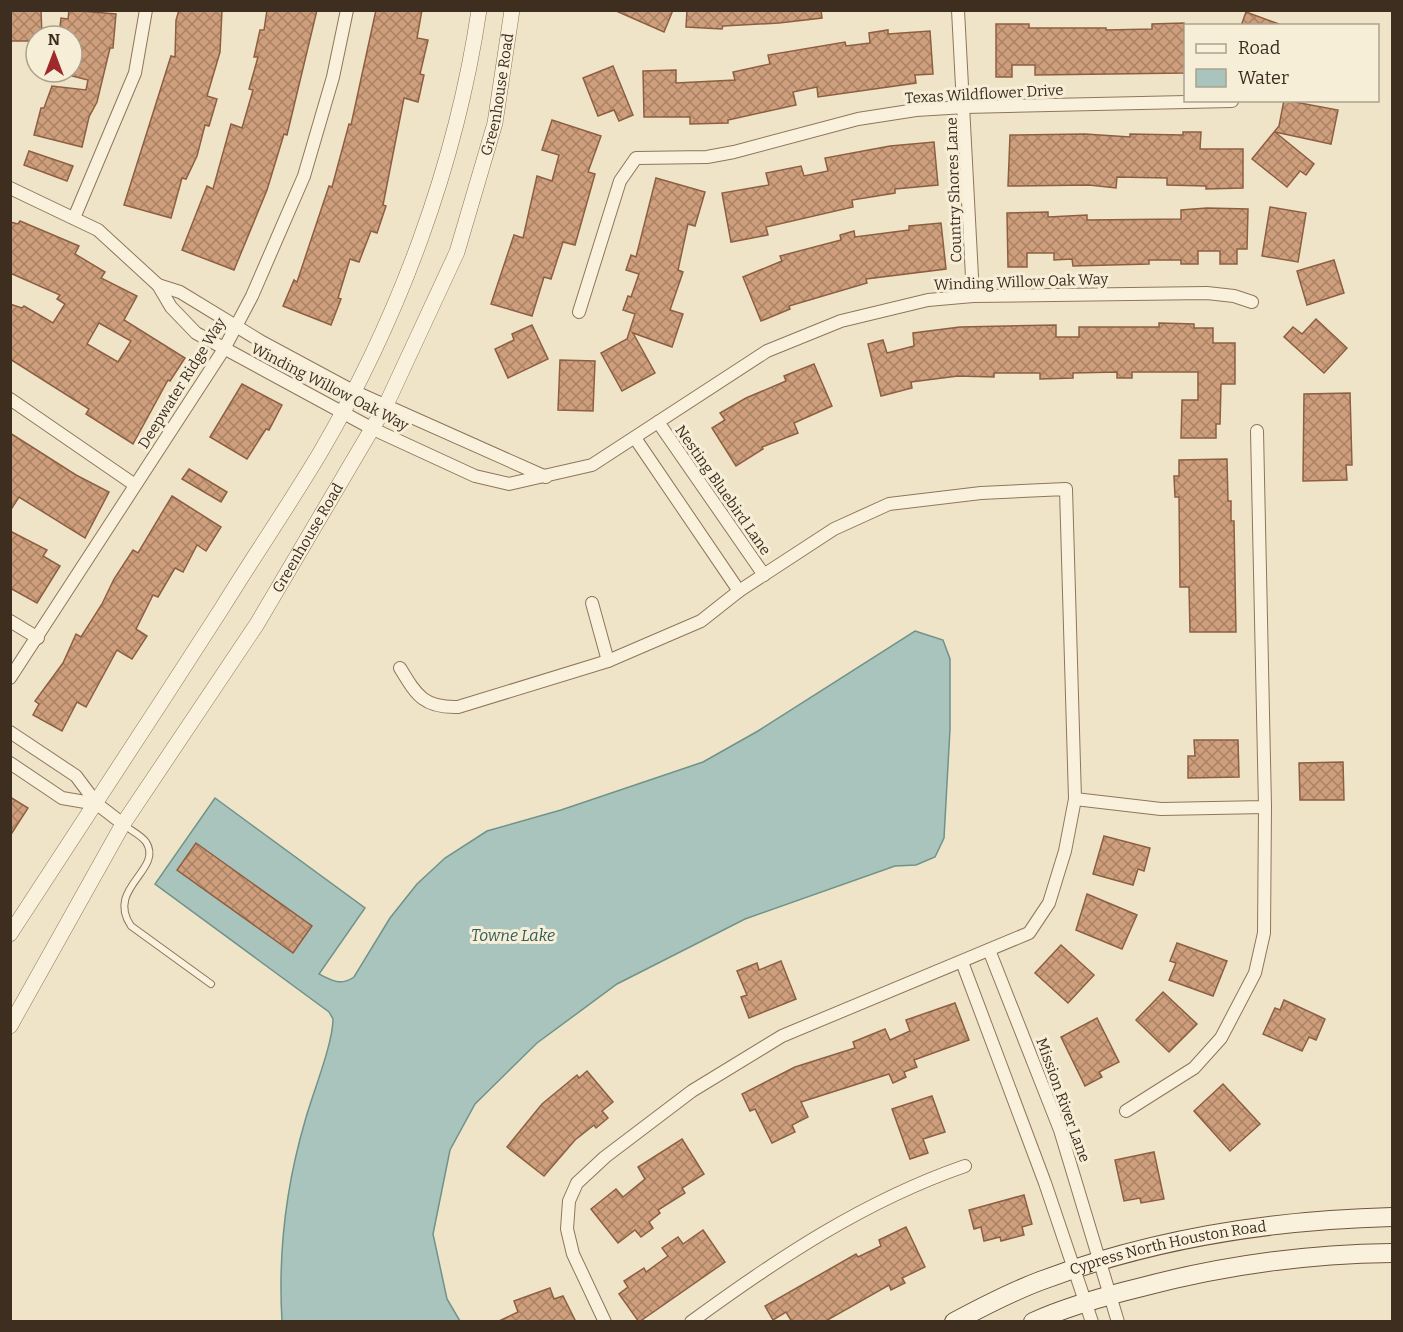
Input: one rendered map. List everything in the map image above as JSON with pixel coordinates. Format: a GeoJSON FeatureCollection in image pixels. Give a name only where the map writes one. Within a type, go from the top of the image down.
{"type":"FeatureCollection","features":[{"type":"Feature","properties":{"kind":"main road","name":"Cypress North Houston Road"},"geometry":{"type":"LineString","coordinates":[[954,1322],[1039,1281],[1102,1262],[1129,1251],[1269,1224],[1392,1217]]}},
{"type":"Feature","properties":{"kind":"main road","name":"Cypress North Houston Road"},"geometry":{"type":"LineString","coordinates":[[1033,1322],[1111,1294],[1196,1273],[1274,1260],[1392,1253]]}},
{"type":"Feature","properties":{"kind":"street"},"geometry":{"type":"LineString","coordinates":[[74,218],[135,73],[146,10]]}},
{"type":"Feature","properties":{"kind":"street","name":"Deepwater Ridge Way"},"geometry":{"type":"LineString","coordinates":[[10,678],[224,349],[252,296],[304,176],[333,77],[346,10]]}},
{"type":"Feature","properties":{"kind":"street"},"geometry":{"type":"LineString","coordinates":[[10,934],[97,804],[321,452],[342,412],[403,285],[432,209],[455,128],[472,55],[479,10]]}},
{"type":"Feature","properties":{"kind":"street","name":"Greenhouse Road"},"geometry":{"type":"LineString","coordinates":[[10,1026],[123,824],[257,624],[386,405],[456,252],[495,123],[512,10]]}},
{"type":"Feature","properties":{"kind":"street","name":"Country Shores Lane"},"geometry":{"type":"LineString","coordinates":[[958,10],[965,107],[973,296]]}},
{"type":"Feature","properties":{"kind":"street","name":"Texas Wildflower Drive"},"geometry":{"type":"LineString","coordinates":[[579,312],[620,181],[636,158],[707,157],[858,119],[915,110],[1188,102]]}},
{"type":"Feature","properties":{"kind":"street","name":"Winding Willow Oak Way"},"geometry":{"type":"LineString","coordinates":[[10,188],[98,230],[158,285],[171,308],[196,333],[373,429],[475,476],[509,484],[592,465],[766,351],[830,325],[928,300],[973,296],[1207,293],[1234,296],[1251,302]]}},
{"type":"Feature","properties":{"kind":"street","name":"Winding Willow Oak Way"},"geometry":{"type":"LineString","coordinates":[[158,285],[180,292],[353,390],[546,477]]}},
{"type":"Feature","properties":{"kind":"street"},"geometry":{"type":"LineString","coordinates":[[10,399],[135,485]]}},
{"type":"Feature","properties":{"kind":"street","name":"Nesting Bluebird Lane"},"geometry":{"type":"LineString","coordinates":[[658,422],[764,575]]}},
{"type":"Feature","properties":{"kind":"street"},"geometry":{"type":"LineString","coordinates":[[1126,1111],[1194,1068],[1221,1038],[1255,973],[1264,933],[1265,807],[1257,431]]}},
{"type":"Feature","properties":{"kind":"street"},"geometry":{"type":"LineString","coordinates":[[635,438],[739,591]]}},
{"type":"Feature","properties":{"kind":"street"},"geometry":{"type":"LineString","coordinates":[[400,669],[417,696],[438,708],[458,707],[608,661],[701,621],[739,591],[834,529],[889,504],[981,493],[1066,489],[1075,799],[1065,851],[1049,903],[1029,933],[782,1036],[692,1091],[605,1157],[577,1183],[569,1201],[567,1229],[573,1254],[605,1322]]}},
{"type":"Feature","properties":{"kind":"street"},"geometry":{"type":"LineString","coordinates":[[592,603],[608,661]]}},
{"type":"Feature","properties":{"kind":"street"},"geometry":{"type":"LineString","coordinates":[[10,621],[38,638]]}},
{"type":"Feature","properties":{"kind":"street"},"geometry":{"type":"LineString","coordinates":[[10,732],[76,776],[97,804],[123,824]]}},
{"type":"Feature","properties":{"kind":"street"},"geometry":{"type":"LineString","coordinates":[[10,763],[62,798],[97,804]]}},
{"type":"Feature","properties":{"kind":"street"},"geometry":{"type":"LineString","coordinates":[[1075,799],[1161,809],[1265,807]]}},
{"type":"Feature","properties":{"kind":"street","name":"Mission River Lane"},"geometry":{"type":"LineString","coordinates":[[990,951],[1060,1130],[1102,1262],[1118,1322]]}},
{"type":"Feature","properties":{"kind":"street"},"geometry":{"type":"LineString","coordinates":[[962,962],[1075,1269],[1092,1322]]}},
{"type":"Feature","properties":{"kind":"street"},"geometry":{"type":"LineString","coordinates":[[691,1322],[747,1281],[838,1222],[915,1183],[965,1166]]}},
{"type":"Feature","properties":{"kind":"lane"},"geometry":{"type":"LineString","coordinates":[[123,824],[145,841],[150,851],[149,860],[126,893],[124,915],[131,926],[211,984]]}},
{"type":"Feature","properties":{"kind":"water","name":"Towne Lake"},"geometry":{"type":"Polygon","coordinates":[[[915,631],[943,640],[950,659],[950,729],[944,838],[935,857],[916,865],[895,866],[745,919],[617,984],[537,1043],[475,1104],[450,1150],[433,1234],[447,1299],[460,1321],[282,1321],[281,1271],[288,1195],[298,1146],[326,1055],[333,1019],[329,1012],[155,884],[215,798],[365,908],[319,974],[341,982],[354,977],[390,918],[417,884],[445,858],[487,831],[561,810],[703,762],[758,731],[915,631]]]}},
{"type":"Feature","properties":{"kind":"building"},"geometry":{"type":"Polygon","coordinates":[[[10,10],[41,10],[42,24],[24,24],[24,41],[11,41],[10,10]]]}},
{"type":"Feature","properties":{"kind":"building"},"geometry":{"type":"Polygon","coordinates":[[[69,10],[116,14],[113,48],[110,48],[97,102],[89,117],[82,147],[34,135],[41,108],[44,108],[52,86],[86,90],[88,80],[84,79],[84,24],[60,24],[61,18],[68,19],[69,10]]]}},
{"type":"Feature","properties":{"kind":"building"},"geometry":{"type":"Polygon","coordinates":[[[179,10],[222,10],[220,52],[207,96],[217,99],[209,126],[205,125],[197,156],[186,179],[182,178],[171,218],[124,205],[171,56],[175,57],[176,20],[179,10]]]}},
{"type":"Feature","properties":{"kind":"building"},"geometry":{"type":"Polygon","coordinates":[[[267,10],[317,10],[287,135],[284,134],[267,190],[234,270],[182,250],[207,186],[213,189],[231,124],[242,128],[253,90],[249,89],[258,57],[254,57],[260,30],[264,30],[267,10]]]}},
{"type":"Feature","properties":{"kind":"building"},"geometry":{"type":"Polygon","coordinates":[[[376,10],[422,10],[417,38],[428,40],[420,74],[424,75],[418,102],[404,98],[383,205],[386,206],[377,233],[371,231],[359,262],[350,259],[338,298],[341,299],[331,325],[283,306],[294,280],[297,282],[329,186],[332,187],[349,124],[351,125],[376,10]]]}},
{"type":"Feature","properties":{"kind":"building"},"geometry":{"type":"Polygon","coordinates":[[[614,10],[673,10],[664,32],[614,10]]]}},
{"type":"Feature","properties":{"kind":"building"},"geometry":{"type":"Polygon","coordinates":[[[687,10],[821,10],[822,18],[723,26],[722,29],[686,27],[687,10]]]}},
{"type":"Feature","properties":{"kind":"building"},"geometry":{"type":"Polygon","coordinates":[[[1246,12],[1279,24],[1242,24],[1246,12]]]}},
{"type":"Feature","properties":{"kind":"building"},"geometry":{"type":"Polygon","coordinates":[[[1184,23],[1184,73],[1035,75],[1035,65],[1012,65],[1012,77],[996,77],[996,24],[1029,24],[1029,28],[1106,28],[1106,30],[1152,29],[1152,24],[1184,23]]]}},
{"type":"Feature","properties":{"kind":"building"},"geometry":{"type":"Polygon","coordinates":[[[888,30],[888,34],[930,31],[933,74],[915,75],[916,83],[818,97],[817,87],[793,92],[796,105],[728,120],[728,123],[690,124],[690,117],[644,117],[643,71],[676,70],[676,83],[735,80],[733,72],[770,64],[768,55],[845,42],[846,46],[870,43],[869,33],[888,30]]]}},
{"type":"Feature","properties":{"kind":"building"},"geometry":{"type":"Polygon","coordinates":[[[613,66],[633,115],[619,121],[614,110],[598,116],[583,78],[613,66]]]}},
{"type":"Feature","properties":{"kind":"building"},"geometry":{"type":"Polygon","coordinates":[[[1284,102],[1338,110],[1331,144],[1275,132],[1314,164],[1306,175],[1300,171],[1287,187],[1252,159],[1279,126],[1284,102]]]}},
{"type":"Feature","properties":{"kind":"building"},"geometry":{"type":"Polygon","coordinates":[[[552,120],[601,136],[588,172],[595,174],[575,245],[563,242],[551,279],[544,277],[532,316],[491,304],[514,235],[523,238],[537,176],[552,181],[559,155],[542,150],[552,120]]]}},
{"type":"Feature","properties":{"kind":"building"},"geometry":{"type":"Polygon","coordinates":[[[1183,132],[1201,132],[1200,149],[1243,149],[1243,188],[1206,189],[1206,186],[1167,185],[1167,178],[1117,177],[1116,188],[1089,185],[1008,186],[1010,135],[1085,134],[1130,137],[1130,134],[1183,135],[1183,132]]]}},
{"type":"Feature","properties":{"kind":"building"},"geometry":{"type":"Polygon","coordinates":[[[934,142],[938,185],[895,189],[895,193],[852,200],[853,207],[766,227],[768,235],[731,242],[722,193],[769,185],[766,173],[801,166],[804,176],[828,171],[825,158],[890,146],[934,142]]]}},
{"type":"Feature","properties":{"kind":"building"},"geometry":{"type":"Polygon","coordinates":[[[29,151],[73,166],[67,181],[24,165],[29,151]]]}},
{"type":"Feature","properties":{"kind":"building"},"geometry":{"type":"Polygon","coordinates":[[[656,178],[705,192],[695,226],[688,224],[678,270],[683,272],[670,310],[683,314],[672,347],[633,333],[655,373],[622,391],[601,353],[627,339],[635,314],[623,310],[628,296],[631,297],[639,274],[626,270],[631,255],[636,257],[656,178]]]}},
{"type":"Feature","properties":{"kind":"building"},"geometry":{"type":"Polygon","coordinates":[[[1270,207],[1306,213],[1298,262],[1262,256],[1270,207]]]}},
{"type":"Feature","properties":{"kind":"building"},"geometry":{"type":"Polygon","coordinates":[[[1248,209],[1247,249],[1237,249],[1237,264],[1220,264],[1220,251],[1198,251],[1198,264],[1181,264],[1181,260],[1149,260],[1149,264],[1073,266],[1072,259],[1054,260],[1054,253],[1027,253],[1027,267],[1008,267],[1007,213],[1048,212],[1048,217],[1087,215],[1087,220],[1181,219],[1181,210],[1248,209]]]}},
{"type":"Feature","properties":{"kind":"building"},"geometry":{"type":"Polygon","coordinates":[[[20,221],[79,246],[75,254],[105,272],[101,278],[137,296],[124,320],[185,358],[170,381],[168,380],[133,444],[86,414],[89,409],[10,359],[10,304],[22,308],[24,306],[53,323],[65,304],[57,299],[60,295],[10,273],[10,222],[18,224],[20,221]],[[99,323],[87,344],[118,362],[131,341],[99,323]]]}},
{"type":"Feature","properties":{"kind":"building"},"geometry":{"type":"Polygon","coordinates":[[[941,223],[946,269],[866,279],[867,283],[789,306],[790,309],[761,321],[743,277],[782,261],[780,256],[841,240],[840,235],[854,231],[855,237],[909,230],[909,226],[941,223]]]}},
{"type":"Feature","properties":{"kind":"building"},"geometry":{"type":"Polygon","coordinates":[[[1334,260],[1344,293],[1307,305],[1297,271],[1334,260]]]}},
{"type":"Feature","properties":{"kind":"building"},"geometry":{"type":"Polygon","coordinates":[[[1316,319],[1347,348],[1324,373],[1284,337],[1293,327],[1302,334],[1316,319]]]}},
{"type":"Feature","properties":{"kind":"building"},"geometry":{"type":"Polygon","coordinates":[[[1159,323],[1194,324],[1194,328],[1213,328],[1213,343],[1235,343],[1235,384],[1221,384],[1220,424],[1216,424],[1216,438],[1181,438],[1182,400],[1198,400],[1198,372],[1132,372],[1132,378],[1117,378],[1117,372],[1073,373],[1073,378],[1040,379],[1040,373],[994,373],[994,377],[958,376],[911,382],[912,388],[881,396],[868,344],[883,340],[887,353],[914,346],[913,333],[960,327],[1056,325],[1056,337],[1079,337],[1079,327],[1159,327],[1159,323]]]}},
{"type":"Feature","properties":{"kind":"building"},"geometry":{"type":"Polygon","coordinates":[[[532,325],[548,359],[508,378],[495,349],[514,340],[512,334],[532,325]]]}},
{"type":"Feature","properties":{"kind":"building"},"geometry":{"type":"Polygon","coordinates":[[[560,360],[595,361],[593,411],[558,410],[560,360]]]}},
{"type":"Feature","properties":{"kind":"building"},"geometry":{"type":"Polygon","coordinates":[[[814,364],[832,406],[794,423],[798,433],[762,447],[763,449],[736,466],[712,428],[725,420],[720,413],[746,398],[786,381],[784,376],[814,364]]]}},
{"type":"Feature","properties":{"kind":"building"},"geometry":{"type":"Polygon","coordinates":[[[242,384],[282,405],[269,430],[266,429],[247,459],[210,437],[242,384]]]}},
{"type":"Feature","properties":{"kind":"building"},"geometry":{"type":"Polygon","coordinates":[[[1350,393],[1352,465],[1346,465],[1347,480],[1303,481],[1304,394],[1350,393]]]}},
{"type":"Feature","properties":{"kind":"building"},"geometry":{"type":"Polygon","coordinates":[[[10,433],[76,475],[109,492],[85,538],[19,497],[10,511],[10,433]]]}},
{"type":"Feature","properties":{"kind":"building"},"geometry":{"type":"Polygon","coordinates":[[[1227,459],[1228,501],[1231,501],[1231,521],[1234,521],[1236,632],[1190,632],[1189,587],[1180,587],[1179,497],[1175,497],[1174,476],[1179,476],[1179,460],[1227,459]]]}},
{"type":"Feature","properties":{"kind":"building"},"geometry":{"type":"Polygon","coordinates":[[[189,469],[227,492],[221,502],[182,479],[189,469]]]}},
{"type":"Feature","properties":{"kind":"building"},"geometry":{"type":"Polygon","coordinates":[[[172,496],[221,527],[206,551],[197,545],[183,572],[175,568],[158,597],[153,595],[136,629],[147,636],[132,659],[117,650],[86,707],[77,702],[62,731],[33,715],[39,704],[35,701],[63,663],[76,634],[81,637],[133,550],[138,553],[172,496]]]}},
{"type":"Feature","properties":{"kind":"building"},"geometry":{"type":"Polygon","coordinates":[[[10,531],[47,550],[43,556],[60,566],[37,603],[10,588],[10,531]]]}},
{"type":"Feature","properties":{"kind":"building"},"geometry":{"type":"Polygon","coordinates":[[[1194,740],[1238,740],[1239,777],[1188,778],[1188,756],[1195,756],[1194,740]]]}},
{"type":"Feature","properties":{"kind":"building"},"geometry":{"type":"Polygon","coordinates":[[[1343,762],[1344,800],[1300,800],[1299,763],[1343,762]]]}},
{"type":"Feature","properties":{"kind":"building"},"geometry":{"type":"Polygon","coordinates":[[[10,797],[28,808],[10,836],[10,797]]]}},
{"type":"Feature","properties":{"kind":"building"},"geometry":{"type":"Polygon","coordinates":[[[1104,836],[1150,848],[1144,871],[1138,869],[1133,885],[1093,874],[1104,836]]]}},
{"type":"Feature","properties":{"kind":"building"},"geometry":{"type":"Polygon","coordinates":[[[196,843],[312,926],[293,953],[177,870],[196,843]]]}},
{"type":"Feature","properties":{"kind":"building"},"geometry":{"type":"Polygon","coordinates":[[[1087,894],[1137,915],[1122,949],[1076,930],[1087,894]]]}},
{"type":"Feature","properties":{"kind":"building"},"geometry":{"type":"Polygon","coordinates":[[[1177,943],[1227,961],[1213,996],[1169,980],[1176,963],[1170,961],[1177,943]]]}},
{"type":"Feature","properties":{"kind":"building"},"geometry":{"type":"Polygon","coordinates":[[[1061,945],[1094,975],[1068,1003],[1035,973],[1061,945]]]}},
{"type":"Feature","properties":{"kind":"building"},"geometry":{"type":"Polygon","coordinates":[[[781,961],[796,999],[749,1018],[741,997],[747,995],[737,971],[757,963],[759,970],[781,961]]]}},
{"type":"Feature","properties":{"kind":"building"},"geometry":{"type":"Polygon","coordinates":[[[1163,992],[1197,1024],[1169,1052],[1136,1020],[1163,992]]]}},
{"type":"Feature","properties":{"kind":"building"},"geometry":{"type":"Polygon","coordinates":[[[1284,1000],[1325,1019],[1316,1040],[1309,1037],[1302,1051],[1263,1034],[1275,1008],[1280,1010],[1284,1000]]]}},
{"type":"Feature","properties":{"kind":"building"},"geometry":{"type":"Polygon","coordinates":[[[955,1003],[969,1040],[914,1060],[917,1067],[904,1072],[906,1077],[893,1083],[889,1074],[801,1102],[808,1117],[792,1125],[795,1132],[772,1143],[755,1109],[750,1111],[742,1094],[795,1067],[855,1048],[853,1042],[885,1029],[890,1040],[910,1031],[906,1020],[955,1003]]]}},
{"type":"Feature","properties":{"kind":"building"},"geometry":{"type":"Polygon","coordinates":[[[1097,1018],[1119,1062],[1099,1072],[1102,1077],[1085,1086],[1061,1037],[1097,1018]]]}},
{"type":"Feature","properties":{"kind":"building"},"geometry":{"type":"Polygon","coordinates":[[[587,1071],[613,1102],[602,1111],[608,1118],[596,1128],[594,1125],[575,1140],[544,1176],[507,1147],[542,1104],[577,1075],[579,1078],[587,1071]]]}},
{"type":"Feature","properties":{"kind":"building"},"geometry":{"type":"Polygon","coordinates":[[[1223,1084],[1260,1124],[1230,1151],[1194,1111],[1223,1084]]]}},
{"type":"Feature","properties":{"kind":"building"},"geometry":{"type":"Polygon","coordinates":[[[932,1096],[945,1132],[923,1139],[928,1153],[910,1159],[892,1109],[932,1096]]]}},
{"type":"Feature","properties":{"kind":"building"},"geometry":{"type":"Polygon","coordinates":[[[682,1139],[704,1174],[682,1188],[685,1193],[658,1210],[660,1213],[649,1222],[653,1228],[641,1237],[635,1230],[618,1243],[591,1209],[616,1189],[623,1197],[645,1179],[638,1167],[682,1139]]]}},
{"type":"Feature","properties":{"kind":"building"},"geometry":{"type":"Polygon","coordinates":[[[1154,1152],[1164,1199],[1141,1203],[1140,1198],[1124,1201],[1115,1160],[1154,1152]]]}},
{"type":"Feature","properties":{"kind":"building"},"geometry":{"type":"Polygon","coordinates":[[[1024,1195],[1032,1224],[1022,1227],[1024,1235],[1001,1241],[1000,1237],[984,1241],[981,1227],[974,1229],[969,1210],[1024,1195]]]}},
{"type":"Feature","properties":{"kind":"building"},"geometry":{"type":"Polygon","coordinates":[[[906,1227],[925,1267],[902,1278],[905,1283],[891,1290],[889,1285],[824,1322],[792,1322],[786,1312],[773,1320],[765,1306],[856,1254],[858,1257],[881,1246],[879,1240],[906,1227]]]}},
{"type":"Feature","properties":{"kind":"building"},"geometry":{"type":"Polygon","coordinates":[[[703,1230],[725,1262],[639,1322],[619,1294],[628,1287],[624,1281],[644,1268],[646,1272],[668,1256],[662,1248],[678,1237],[683,1244],[703,1230]]]}},
{"type":"Feature","properties":{"kind":"building"},"geometry":{"type":"Polygon","coordinates":[[[550,1288],[554,1299],[563,1296],[576,1322],[497,1322],[518,1312],[514,1301],[550,1288]]]}}]}
